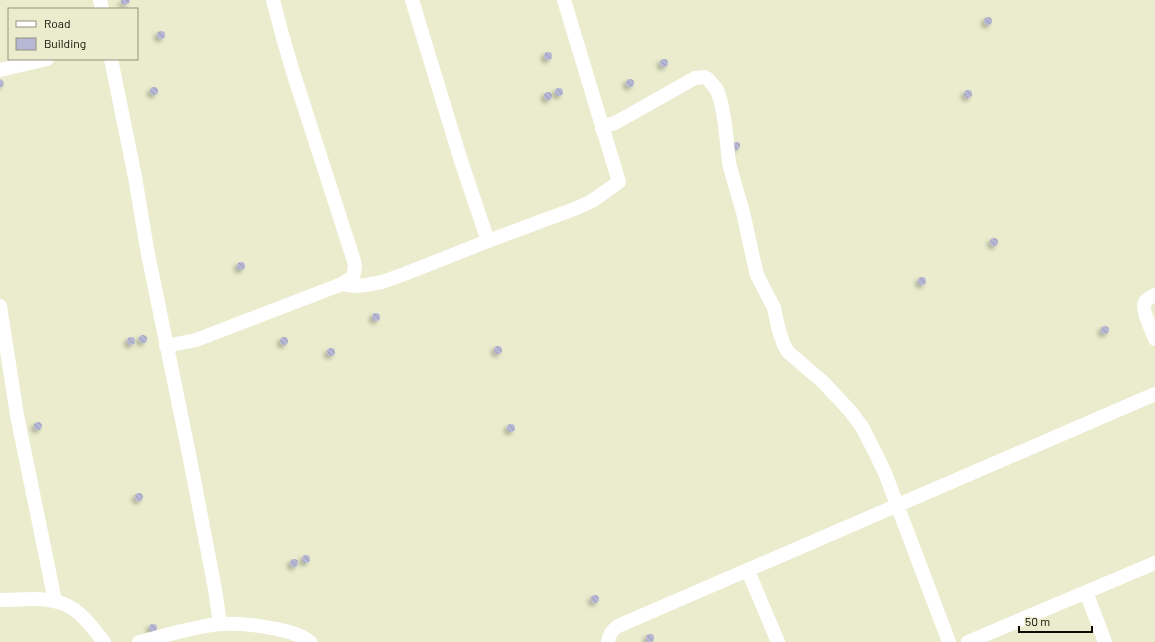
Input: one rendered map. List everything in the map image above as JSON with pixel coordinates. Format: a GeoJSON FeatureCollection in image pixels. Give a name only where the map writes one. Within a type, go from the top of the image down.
{"type":"FeatureCollection","features":[{"type":"Feature","properties":{"kind":"street"},"geometry":{"type":"LineString","coordinates":[[166,346],[196,340],[342,284],[353,277],[355,268],[354,261],[287,52],[273,0]]}},
{"type":"Feature","properties":{"kind":"street"},"geometry":{"type":"LineString","coordinates":[[412,0],[461,161],[488,241]]}},
{"type":"Feature","properties":{"kind":"street"},"geometry":{"type":"LineString","coordinates":[[342,284],[366,286],[382,282],[577,208],[592,201],[619,182],[564,0]]}},
{"type":"Feature","properties":{"kind":"street"},"geometry":{"type":"LineString","coordinates":[[0,70],[43,60]]}},
{"type":"Feature","properties":{"kind":"street"},"geometry":{"type":"LineString","coordinates":[[111,60],[135,177],[166,346],[189,454],[215,589],[220,624]]}},
{"type":"Feature","properties":{"kind":"street"},"geometry":{"type":"LineString","coordinates":[[602,129],[695,78],[704,77],[714,86],[721,102],[725,120],[732,178],[743,212],[757,275],[774,308],[781,338],[788,352],[823,382],[851,412],[862,427],[882,466],[949,642]]}},
{"type":"Feature","properties":{"kind":"street"},"geometry":{"type":"LineString","coordinates":[[1155,295],[1146,300],[1144,306],[1155,339]]}},
{"type":"Feature","properties":{"kind":"street"},"geometry":{"type":"LineString","coordinates":[[0,306],[17,415],[55,601]]}},
{"type":"Feature","properties":{"kind":"street"},"geometry":{"type":"LineString","coordinates":[[608,642],[611,632],[618,626],[1155,394]]}},
{"type":"Feature","properties":{"kind":"street"},"geometry":{"type":"LineString","coordinates":[[968,642],[1155,562]]}},
{"type":"Feature","properties":{"kind":"street"},"geometry":{"type":"LineString","coordinates":[[748,571],[778,642]]}},
{"type":"Feature","properties":{"kind":"street"},"geometry":{"type":"LineString","coordinates":[[1086,592],[1106,642]]}},
{"type":"Feature","properties":{"kind":"street"},"geometry":{"type":"LineString","coordinates":[[0,600],[42,600],[66,604],[94,628],[104,642]]}},
{"type":"Feature","properties":{"kind":"street"},"geometry":{"type":"LineString","coordinates":[[139,642],[204,626],[220,624],[266,627],[290,632],[310,642]]}},
{"type":"Feature","properties":{"kind":"building"},"geometry":{"type":"Polygon","coordinates":[[[121,0],[130,0],[129,3],[125,5],[121,3],[121,0]]]}},
{"type":"Feature","properties":{"kind":"building"},"geometry":{"type":"Polygon","coordinates":[[[986,17],[990,17],[992,21],[990,25],[986,25],[984,23],[984,19],[986,17]]]}},
{"type":"Feature","properties":{"kind":"building"},"geometry":{"type":"Polygon","coordinates":[[[159,31],[163,31],[165,35],[163,39],[159,39],[157,37],[157,33],[159,31]]]}},
{"type":"Feature","properties":{"kind":"building"},"geometry":{"type":"Polygon","coordinates":[[[546,52],[550,52],[552,56],[550,60],[546,60],[544,58],[544,54],[546,52]]]}},
{"type":"Feature","properties":{"kind":"building"},"geometry":{"type":"Polygon","coordinates":[[[662,59],[666,59],[668,63],[666,67],[662,67],[660,65],[660,61],[662,59]]]}},
{"type":"Feature","properties":{"kind":"building"},"geometry":{"type":"Polygon","coordinates":[[[0,79],[4,83],[0,88],[0,79]]]}},
{"type":"Feature","properties":{"kind":"building"},"geometry":{"type":"Polygon","coordinates":[[[628,79],[632,79],[634,83],[632,87],[628,87],[626,85],[626,81],[628,79]]]}},
{"type":"Feature","properties":{"kind":"building"},"geometry":{"type":"Polygon","coordinates":[[[152,87],[156,87],[158,91],[156,95],[152,95],[150,93],[150,89],[152,87]]]}},
{"type":"Feature","properties":{"kind":"building"},"geometry":{"type":"Polygon","coordinates":[[[557,88],[561,88],[563,92],[561,96],[557,96],[555,94],[555,90],[557,88]]]}},
{"type":"Feature","properties":{"kind":"building"},"geometry":{"type":"Polygon","coordinates":[[[966,90],[970,90],[972,94],[970,98],[966,98],[964,96],[964,92],[966,90]]]}},
{"type":"Feature","properties":{"kind":"building"},"geometry":{"type":"Polygon","coordinates":[[[546,92],[550,92],[552,96],[550,100],[546,100],[544,98],[544,94],[546,92]]]}},
{"type":"Feature","properties":{"kind":"building"},"geometry":{"type":"Polygon","coordinates":[[[733,143],[740,143],[740,147],[735,150],[733,143]]]}},
{"type":"Feature","properties":{"kind":"building"},"geometry":{"type":"Polygon","coordinates":[[[992,238],[996,238],[998,242],[996,246],[992,246],[990,244],[990,240],[992,238]]]}},
{"type":"Feature","properties":{"kind":"building"},"geometry":{"type":"Polygon","coordinates":[[[239,262],[243,262],[245,266],[243,270],[239,270],[237,268],[237,264],[239,262]]]}},
{"type":"Feature","properties":{"kind":"building"},"geometry":{"type":"Polygon","coordinates":[[[920,277],[924,277],[926,281],[924,285],[920,285],[918,283],[918,279],[920,277]]]}},
{"type":"Feature","properties":{"kind":"building"},"geometry":{"type":"Polygon","coordinates":[[[374,313],[378,313],[380,317],[378,321],[374,321],[372,319],[372,315],[374,313]]]}},
{"type":"Feature","properties":{"kind":"building"},"geometry":{"type":"Polygon","coordinates":[[[1103,326],[1107,326],[1109,330],[1107,334],[1103,334],[1101,332],[1101,328],[1103,326]]]}},
{"type":"Feature","properties":{"kind":"building"},"geometry":{"type":"Polygon","coordinates":[[[141,335],[145,335],[147,339],[145,343],[141,343],[139,341],[139,337],[141,335]]]}},
{"type":"Feature","properties":{"kind":"building"},"geometry":{"type":"Polygon","coordinates":[[[129,337],[133,337],[135,341],[133,345],[129,345],[127,343],[127,339],[129,337]]]}},
{"type":"Feature","properties":{"kind":"building"},"geometry":{"type":"Polygon","coordinates":[[[282,337],[286,337],[288,341],[286,345],[282,345],[280,343],[280,339],[282,337]]]}},
{"type":"Feature","properties":{"kind":"building"},"geometry":{"type":"Polygon","coordinates":[[[496,346],[500,346],[502,350],[500,354],[496,354],[494,352],[494,348],[496,346]]]}},
{"type":"Feature","properties":{"kind":"building"},"geometry":{"type":"Polygon","coordinates":[[[329,348],[333,348],[335,352],[333,356],[329,356],[327,354],[327,350],[329,348]]]}},
{"type":"Feature","properties":{"kind":"building"},"geometry":{"type":"Polygon","coordinates":[[[36,422],[40,422],[42,426],[40,430],[36,430],[34,428],[34,424],[36,422]]]}},
{"type":"Feature","properties":{"kind":"building"},"geometry":{"type":"Polygon","coordinates":[[[509,424],[513,424],[515,428],[513,432],[509,432],[507,430],[507,426],[509,424]]]}},
{"type":"Feature","properties":{"kind":"building"},"geometry":{"type":"Polygon","coordinates":[[[137,493],[141,493],[143,497],[141,501],[137,501],[135,499],[135,495],[137,493]]]}},
{"type":"Feature","properties":{"kind":"building"},"geometry":{"type":"Polygon","coordinates":[[[304,555],[308,555],[310,559],[308,563],[304,563],[302,561],[302,557],[304,555]]]}},
{"type":"Feature","properties":{"kind":"building"},"geometry":{"type":"Polygon","coordinates":[[[292,559],[296,559],[298,563],[296,567],[292,567],[290,565],[290,561],[292,559]]]}},
{"type":"Feature","properties":{"kind":"building"},"geometry":{"type":"Polygon","coordinates":[[[593,595],[597,595],[599,599],[597,603],[593,603],[591,601],[591,597],[593,595]]]}},
{"type":"Feature","properties":{"kind":"building"},"geometry":{"type":"Polygon","coordinates":[[[151,624],[155,624],[157,628],[155,632],[151,632],[149,630],[149,626],[151,624]]]}},
{"type":"Feature","properties":{"kind":"building"},"geometry":{"type":"Polygon","coordinates":[[[648,634],[652,634],[654,638],[652,642],[648,642],[646,640],[646,636],[648,634]]]}}]}
